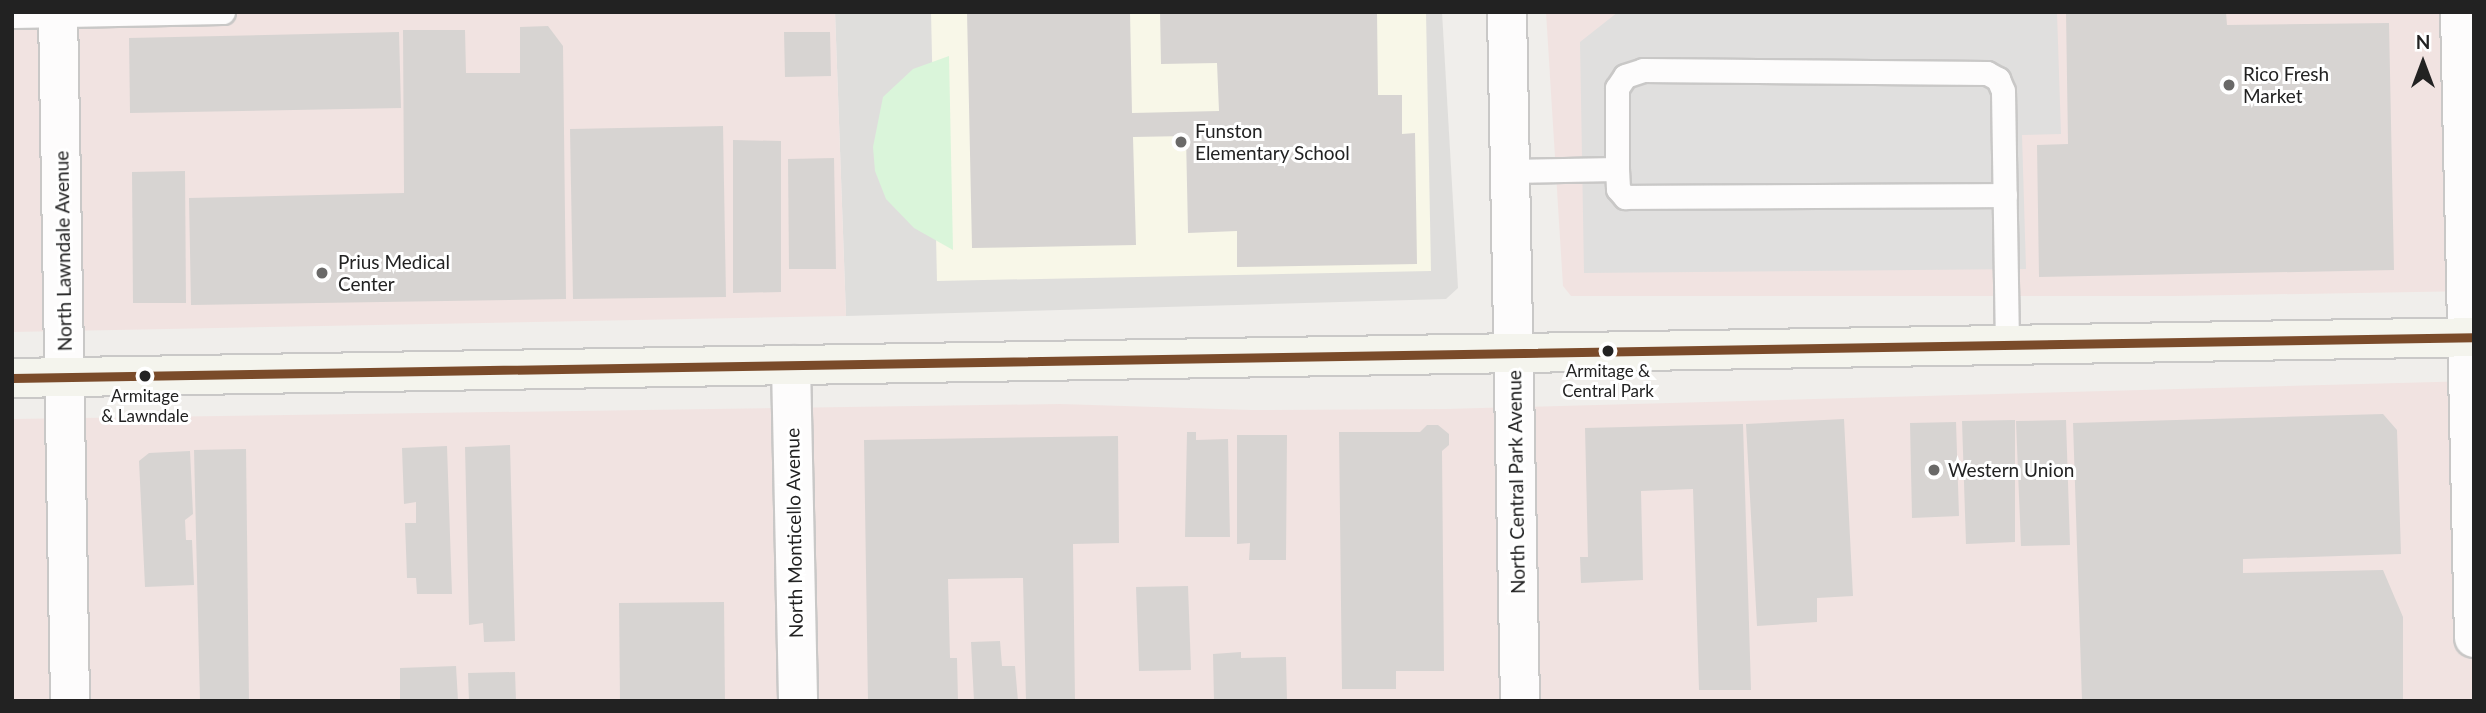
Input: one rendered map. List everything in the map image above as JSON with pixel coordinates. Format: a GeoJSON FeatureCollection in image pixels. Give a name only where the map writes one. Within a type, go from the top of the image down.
{"type":"FeatureCollection","features":[{"type":"Feature","properties":{"kind":"main road"},"geometry":{"type":"LineString","coordinates":[[12,378],[2471,337]]}},
{"type":"Feature","properties":{"kind":"street","name":"North Central Park Avenue"},"geometry":{"type":"LineString","coordinates":[[1507,12],[1520,701]]}},
{"type":"Feature","properties":{"kind":"street"},"geometry":{"type":"LineString","coordinates":[[2460,12],[2471,337],[2474,638]]}},
{"type":"Feature","properties":{"kind":"street","name":"North Lawndale Avenue"},"geometry":{"type":"LineString","coordinates":[[58,14],[70,701]]}},
{"type":"Feature","properties":{"kind":"street","name":"North Monticello Avenue"},"geometry":{"type":"LineString","coordinates":[[791,365],[798,701]]}},
{"type":"Feature","properties":{"kind":"lane"},"geometry":{"type":"LineString","coordinates":[[12,16],[223,12]]}},
{"type":"Feature","properties":{"kind":"lane"},"geometry":{"type":"LineString","coordinates":[[2005,195],[1625,197],[1618,189],[1616,88],[1625,76],[1643,70],[1987,73],[1998,79],[2003,91],[2005,195],[2007,344]]}},
{"type":"Feature","properties":{"kind":"lane"},"geometry":{"type":"LineString","coordinates":[[1510,171],[1617,169]]}},
{"type":"Feature","properties":{"kind":"shaded area"},"geometry":{"type":"Polygon","coordinates":[[[279,12],[835,12],[846,316],[12,332],[12,17],[279,12]]]}},
{"type":"Feature","properties":{"kind":"shaded area","name":"Funston Elementary School"},"geometry":{"type":"Polygon","coordinates":[[[835,12],[1442,12],[1458,288],[1446,299],[846,316],[835,12]]]}},
{"type":"Feature","properties":{"kind":"shaded area","name":"Funston Elementary School"},"geometry":{"type":"Polygon","coordinates":[[[931,12],[1426,12],[1431,271],[937,281],[931,12]]]}},
{"type":"Feature","properties":{"kind":"shaded area"},"geometry":{"type":"Polygon","coordinates":[[[1546,12],[2474,12],[2474,291],[2175,296],[1571,296],[1563,286],[1546,12]]]}},
{"type":"Feature","properties":{"kind":"shaded area"},"geometry":{"type":"Polygon","coordinates":[[[1618,12],[2057,12],[2061,134],[2022,135],[2026,269],[1584,273],[1580,42],[1618,12]]]}},
{"type":"Feature","properties":{"kind":"shaded area"},"geometry":{"type":"Polygon","coordinates":[[[2474,381],[2474,701],[12,701],[12,419],[1060,404],[1251,410],[1446,409],[2474,381]]]}},
{"type":"Feature","properties":{"kind":"green space"},"geometry":{"type":"Polygon","coordinates":[[[949,56],[953,250],[914,228],[886,199],[875,171],[873,147],[883,97],[913,69],[949,56]]]}},
{"type":"Feature","properties":{"kind":"building","name":"Funston Elementary School"},"geometry":{"type":"Polygon","coordinates":[[[967,12],[1130,12],[1132,113],[1219,111],[1217,63],[1161,64],[1160,12],[1377,12],[1378,95],[1402,95],[1402,134],[1415,133],[1417,264],[1237,267],[1237,231],[1188,233],[1186,136],[1133,137],[1136,245],[972,248],[967,12]]]}},
{"type":"Feature","properties":{"kind":"building","name":"Rico Fresh Market"},"geometry":{"type":"Polygon","coordinates":[[[2066,12],[2226,12],[2227,25],[2389,23],[2394,270],[2039,277],[2037,145],[2068,144],[2066,12]]]}},
{"type":"Feature","properties":{"kind":"building"},"geometry":{"type":"Polygon","coordinates":[[[548,26],[563,46],[566,299],[191,305],[189,198],[404,193],[403,30],[465,30],[466,73],[520,73],[520,27],[548,26]]]}},
{"type":"Feature","properties":{"kind":"building"},"geometry":{"type":"Polygon","coordinates":[[[399,32],[401,108],[130,113],[129,38],[399,32]]]}},
{"type":"Feature","properties":{"kind":"building"},"geometry":{"type":"Polygon","coordinates":[[[784,32],[830,32],[831,76],[785,77],[784,32]]]}},
{"type":"Feature","properties":{"kind":"building"},"geometry":{"type":"Polygon","coordinates":[[[723,126],[726,297],[573,299],[570,129],[723,126]]]}},
{"type":"Feature","properties":{"kind":"building"},"geometry":{"type":"Polygon","coordinates":[[[733,140],[781,141],[781,292],[733,293],[733,140]]]}},
{"type":"Feature","properties":{"kind":"building"},"geometry":{"type":"Polygon","coordinates":[[[834,158],[836,269],[789,269],[788,159],[834,158]]]}},
{"type":"Feature","properties":{"kind":"building"},"geometry":{"type":"Polygon","coordinates":[[[185,171],[186,303],[133,303],[132,172],[185,171]]]}},
{"type":"Feature","properties":{"kind":"building"},"geometry":{"type":"Polygon","coordinates":[[[2383,414],[2397,430],[2401,554],[2243,559],[2243,573],[2383,570],[2403,617],[2403,701],[2082,701],[2073,423],[2383,414]]]}},
{"type":"Feature","properties":{"kind":"building"},"geometry":{"type":"Polygon","coordinates":[[[1844,419],[1853,596],[1817,598],[1817,622],[1757,626],[1746,424],[1844,419]]]}},
{"type":"Feature","properties":{"kind":"building"},"geometry":{"type":"Polygon","coordinates":[[[2015,420],[2015,542],[1966,544],[1962,421],[2015,420]]]}},
{"type":"Feature","properties":{"kind":"building"},"geometry":{"type":"Polygon","coordinates":[[[2066,420],[2070,545],[2021,546],[2016,421],[2066,420]]]}},
{"type":"Feature","properties":{"kind":"building","name":"Western Union"},"geometry":{"type":"Polygon","coordinates":[[[1956,422],[1959,516],[1912,518],[1910,423],[1956,422]]]}},
{"type":"Feature","properties":{"kind":"building"},"geometry":{"type":"Polygon","coordinates":[[[1743,424],[1751,690],[1699,690],[1693,489],[1641,491],[1643,580],[1581,583],[1580,557],[1588,557],[1585,428],[1743,424]]]}},
{"type":"Feature","properties":{"kind":"building"},"geometry":{"type":"Polygon","coordinates":[[[1427,425],[1438,425],[1449,434],[1449,445],[1442,451],[1444,671],[1396,671],[1396,689],[1342,689],[1339,432],[1420,432],[1427,425]]]}},
{"type":"Feature","properties":{"kind":"building"},"geometry":{"type":"Polygon","coordinates":[[[1187,432],[1196,432],[1196,440],[1228,439],[1230,537],[1185,537],[1187,432]]]}},
{"type":"Feature","properties":{"kind":"building"},"geometry":{"type":"Polygon","coordinates":[[[1237,435],[1287,435],[1286,560],[1249,560],[1250,543],[1237,544],[1237,435]]]}},
{"type":"Feature","properties":{"kind":"building"},"geometry":{"type":"Polygon","coordinates":[[[1118,436],[1119,543],[1073,544],[1075,701],[1026,701],[1023,578],[948,579],[950,658],[957,658],[958,701],[868,701],[864,440],[1118,436]]]}},
{"type":"Feature","properties":{"kind":"building"},"geometry":{"type":"Polygon","coordinates":[[[510,445],[515,641],[484,642],[483,623],[469,625],[465,447],[510,445]]]}},
{"type":"Feature","properties":{"kind":"building"},"geometry":{"type":"Polygon","coordinates":[[[447,446],[452,594],[417,594],[416,578],[407,578],[405,523],[416,523],[416,502],[404,504],[402,448],[447,446]]]}},
{"type":"Feature","properties":{"kind":"building"},"geometry":{"type":"Polygon","coordinates":[[[246,449],[249,701],[200,701],[194,450],[246,449]]]}},
{"type":"Feature","properties":{"kind":"building"},"geometry":{"type":"Polygon","coordinates":[[[190,451],[193,514],[185,520],[186,540],[192,540],[194,585],[145,587],[139,461],[149,453],[190,451]]]}},
{"type":"Feature","properties":{"kind":"building"},"geometry":{"type":"Polygon","coordinates":[[[1188,586],[1191,670],[1139,671],[1136,587],[1188,586]]]}},
{"type":"Feature","properties":{"kind":"building"},"geometry":{"type":"Polygon","coordinates":[[[724,602],[725,701],[620,701],[619,603],[724,602]]]}},
{"type":"Feature","properties":{"kind":"building"},"geometry":{"type":"Polygon","coordinates":[[[1000,641],[1002,666],[1015,666],[1018,701],[974,701],[971,642],[1000,641]]]}},
{"type":"Feature","properties":{"kind":"building"},"geometry":{"type":"Polygon","coordinates":[[[1241,652],[1241,658],[1286,657],[1287,701],[1214,701],[1213,654],[1241,652]]]}},
{"type":"Feature","properties":{"kind":"building"},"geometry":{"type":"Polygon","coordinates":[[[456,666],[458,701],[400,701],[400,668],[456,666]]]}},
{"type":"Feature","properties":{"kind":"building"},"geometry":{"type":"Polygon","coordinates":[[[515,672],[516,701],[469,701],[468,673],[515,672]]]}},
{"type":"Feature","properties":{"kind":"transit line"},"geometry":{"type":"LineString","coordinates":[[12,378],[2474,337]]}},
{"type":"Feature","properties":{"kind":"place","name":"Rico Fresh Market"},"geometry":{"type":"Point","coordinates":[2229,85]}},
{"type":"Feature","properties":{"kind":"place","name":"Funston Elementary School"},"geometry":{"type":"Point","coordinates":[1181,142]}},
{"type":"Feature","properties":{"kind":"place","name":"Prius Medical Center"},"geometry":{"type":"Point","coordinates":[322,273]}},
{"type":"Feature","properties":{"kind":"place","name":"Armitage & Central Park"},"geometry":{"type":"Point","coordinates":[1608,351]}},
{"type":"Feature","properties":{"kind":"place","name":"Armitage & Lawndale"},"geometry":{"type":"Point","coordinates":[145,376]}},
{"type":"Feature","properties":{"kind":"place","name":"Western Union"},"geometry":{"type":"Point","coordinates":[1934,470]}}]}
